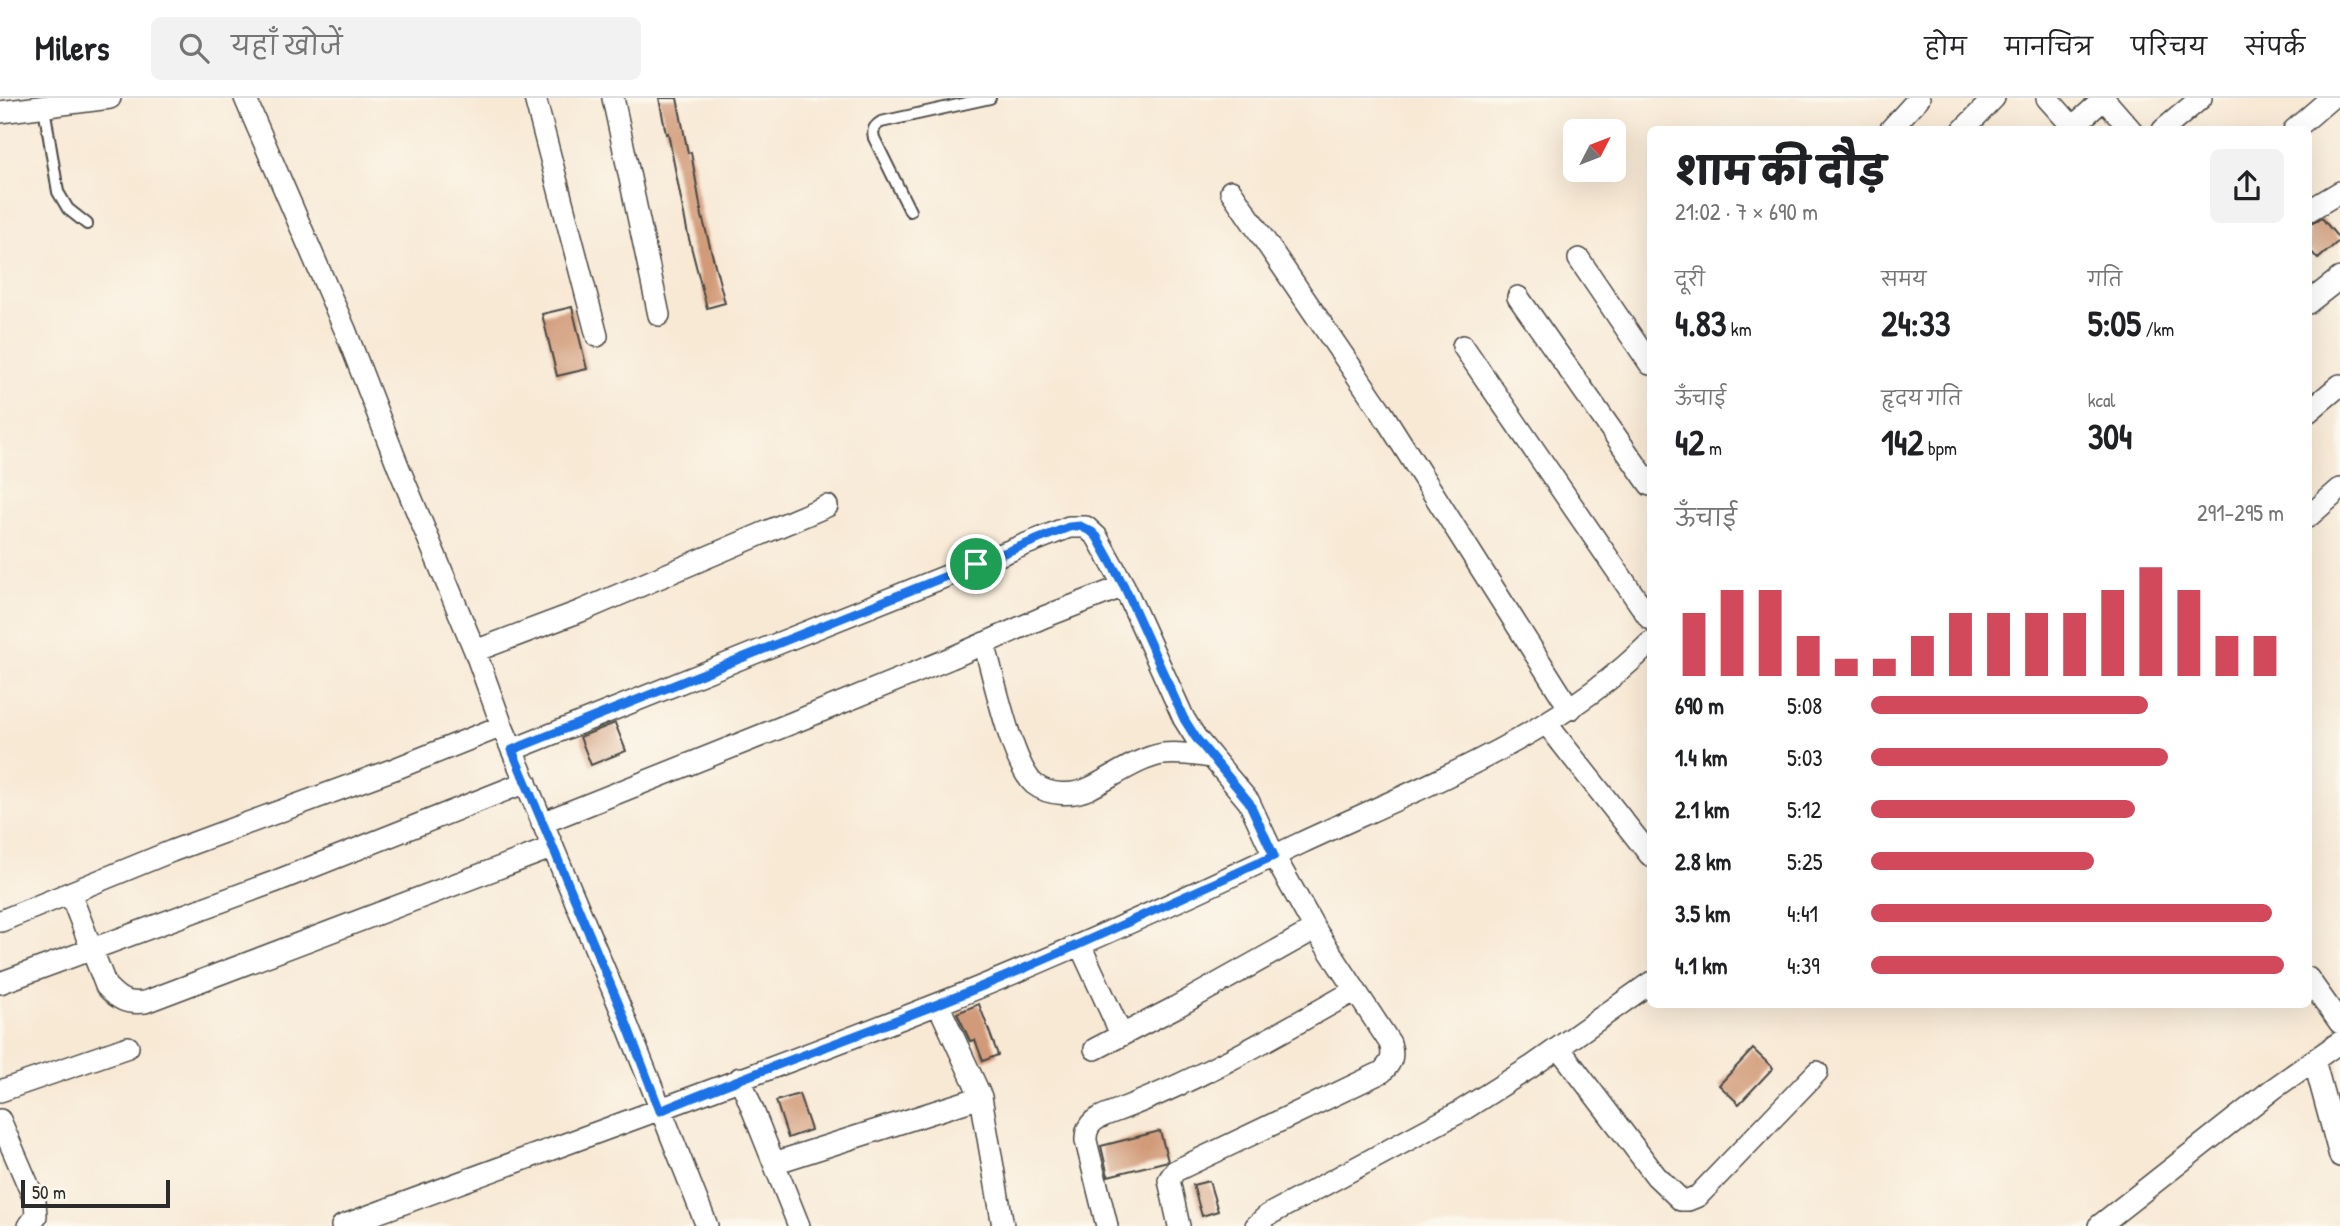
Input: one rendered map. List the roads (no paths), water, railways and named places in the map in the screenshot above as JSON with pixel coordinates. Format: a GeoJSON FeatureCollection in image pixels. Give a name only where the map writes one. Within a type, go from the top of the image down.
{"type":"FeatureCollection","features":[{"type":"Feature","properties":{"kind":"street"},"geometry":{"type":"LineString","coordinates":[[0,112],[44,107],[65,101],[110,98]]}},
{"type":"Feature","properties":{"kind":"street"},"geometry":{"type":"LineString","coordinates":[[245,98],[346,332],[475,651],[551,848],[622,1012],[707,1226]]}},
{"type":"Feature","properties":{"kind":"street"},"geometry":{"type":"LineString","coordinates":[[535,98],[597,336]]}},
{"type":"Feature","properties":{"kind":"street"},"geometry":{"type":"LineString","coordinates":[[613,98],[659,315]]}},
{"type":"Feature","properties":{"kind":"street"},"geometry":{"type":"LineString","coordinates":[[1894,126],[1919,98]]}},
{"type":"Feature","properties":{"kind":"street"},"geometry":{"type":"LineString","coordinates":[[1968,126],[1994,98]]}},
{"type":"Feature","properties":{"kind":"street"},"geometry":{"type":"LineString","coordinates":[[2046,98],[2068,126]]}},
{"type":"Feature","properties":{"kind":"street"},"geometry":{"type":"LineString","coordinates":[[2168,126],[2201,98]]}},
{"type":"Feature","properties":{"kind":"street"},"geometry":{"type":"LineString","coordinates":[[2299,126],[2331,98]]}},
{"type":"Feature","properties":{"kind":"street"},"geometry":{"type":"LineString","coordinates":[[2072,126],[2103,99],[2127,126]]}},
{"type":"Feature","properties":{"kind":"street"},"geometry":{"type":"LineString","coordinates":[[1231,191],[1381,411],[1570,709]]}},
{"type":"Feature","properties":{"kind":"street"},"geometry":{"type":"LineString","coordinates":[[2312,209],[2340,192]]}},
{"type":"Feature","properties":{"kind":"street"},"geometry":{"type":"LineString","coordinates":[[1579,259],[1647,360]]}},
{"type":"Feature","properties":{"kind":"street"},"geometry":{"type":"LineString","coordinates":[[2312,300],[2340,278]]}},
{"type":"Feature","properties":{"kind":"street"},"geometry":{"type":"LineString","coordinates":[[1518,296],[1647,481]]}},
{"type":"Feature","properties":{"kind":"street"},"geometry":{"type":"LineString","coordinates":[[1463,346],[1647,615]]}},
{"type":"Feature","properties":{"kind":"street"},"geometry":{"type":"LineString","coordinates":[[2312,409],[2340,385]]}},
{"type":"Feature","properties":{"kind":"street"},"geometry":{"type":"LineString","coordinates":[[2312,514],[2340,489]]}},
{"type":"Feature","properties":{"kind":"street"},"geometry":{"type":"LineString","coordinates":[[475,651],[581,611],[827,506]]}},
{"type":"Feature","properties":{"kind":"street"},"geometry":{"type":"LineString","coordinates":[[512,750],[1069,527],[1080,526],[1092,532],[1124,586],[1184,719],[1211,757],[1249,802],[1274,856],[1315,929],[1390,1043],[1393,1052],[1388,1066],[1382,1072],[1175,1171],[1169,1180],[1179,1226]]}},
{"type":"Feature","properties":{"kind":"street"},"geometry":{"type":"LineString","coordinates":[[542,823],[1124,586]]}},
{"type":"Feature","properties":{"kind":"street"},"geometry":{"type":"LineString","coordinates":[[984,643],[1018,757],[1034,784],[1046,790],[1072,794],[1087,790],[1151,757],[1163,754],[1211,757]]}},
{"type":"Feature","properties":{"kind":"street"},"geometry":{"type":"LineString","coordinates":[[342,1226],[389,1218],[740,1078],[938,1004],[1080,945],[1417,791],[1546,723],[1611,679],[1647,646]]}},
{"type":"Feature","properties":{"kind":"street"},"geometry":{"type":"LineString","coordinates":[[1546,723],[1647,851]]}},
{"type":"Feature","properties":{"kind":"street"},"geometry":{"type":"LineString","coordinates":[[1,921],[172,851],[502,726]]}},
{"type":"Feature","properties":{"kind":"street"},"geometry":{"type":"LineString","coordinates":[[0,983],[274,882],[526,782]]}},
{"type":"Feature","properties":{"kind":"street"},"geometry":{"type":"LineString","coordinates":[[70,893],[106,986],[117,998],[128,1004],[145,1002],[551,848]]}},
{"type":"Feature","properties":{"kind":"street"},"geometry":{"type":"LineString","coordinates":[[1095,1049],[1315,929]]}},
{"type":"Feature","properties":{"kind":"street"},"geometry":{"type":"LineString","coordinates":[[1080,945],[1121,1034]]}},
{"type":"Feature","properties":{"kind":"street"},"geometry":{"type":"LineString","coordinates":[[2312,984],[2340,1023]]}},
{"type":"Feature","properties":{"kind":"street"},"geometry":{"type":"LineString","coordinates":[[1256,1226],[1268,1215],[1458,1113],[1559,1048],[1647,986]]}},
{"type":"Feature","properties":{"kind":"street"},"geometry":{"type":"LineString","coordinates":[[1107,1226],[1086,1141],[1085,1132],[1095,1119],[1226,1063],[1354,991]]}},
{"type":"Feature","properties":{"kind":"street"},"geometry":{"type":"LineString","coordinates":[[938,1004],[981,1097],[1003,1226]]}},
{"type":"Feature","properties":{"kind":"street"},"geometry":{"type":"LineString","coordinates":[[2099,1226],[2273,1089],[2340,1042]]}},
{"type":"Feature","properties":{"kind":"street"},"geometry":{"type":"LineString","coordinates":[[0,1090],[128,1047]]}},
{"type":"Feature","properties":{"kind":"street"},"geometry":{"type":"LineString","coordinates":[[1559,1048],[1656,1176],[1681,1200],[1698,1196],[1817,1072]]}},
{"type":"Feature","properties":{"kind":"street"},"geometry":{"type":"LineString","coordinates":[[2314,1060],[2340,1156]]}},
{"type":"Feature","properties":{"kind":"street"},"geometry":{"type":"LineString","coordinates":[[740,1078],[799,1226]]}},
{"type":"Feature","properties":{"kind":"street"},"geometry":{"type":"LineString","coordinates":[[774,1163],[981,1097]]}},
{"type":"Feature","properties":{"kind":"street"},"geometry":{"type":"LineString","coordinates":[[0,1120],[35,1201],[36,1216],[29,1226]]}},
{"type":"Feature","properties":{"kind":"lane"},"geometry":{"type":"LineString","coordinates":[[910,211],[874,138],[872,131],[876,125],[990,98]]}},
{"type":"Feature","properties":{"kind":"lane"},"geometry":{"type":"LineString","coordinates":[[44,107],[58,192],[68,209],[87,224]]}}]}
